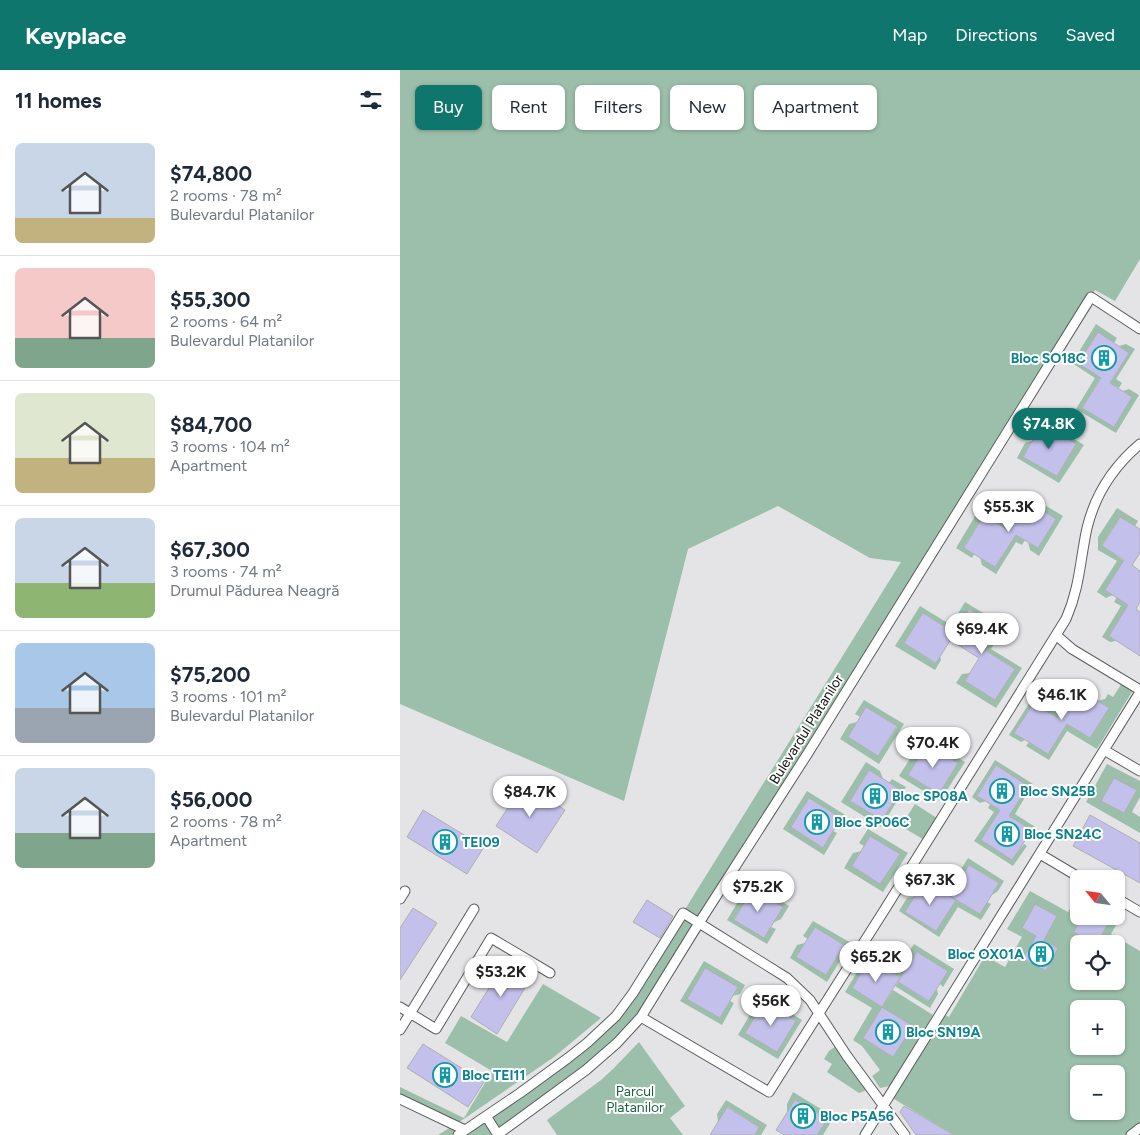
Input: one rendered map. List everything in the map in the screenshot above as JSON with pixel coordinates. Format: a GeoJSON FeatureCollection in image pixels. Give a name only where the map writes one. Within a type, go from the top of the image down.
{"type":"FeatureCollection","features":[{"type":"Feature","properties":{"kind":"street","name":"Bulevardul Platanilor"},"geometry":{"type":"LineString","coordinates":[[486,1116],[497,1135],[586,1070],[617,1044],[641,1017],[808,753],[1091,297],[1140,329]]}},
{"type":"Feature","properties":{"kind":"street"},"geometry":{"type":"LineString","coordinates":[[641,1017],[769,1092],[1066,618],[1079,581],[1087,529],[1098,497],[1115,470],[1140,444]]}},
{"type":"Feature","properties":{"kind":"street"},"geometry":{"type":"LineString","coordinates":[[865,1135],[1140,691],[1072,650],[1056,635]]}},
{"type":"Feature","properties":{"kind":"street"},"geometry":{"type":"LineString","coordinates":[[1104,750],[1140,771]]}},
{"type":"Feature","properties":{"kind":"street"},"geometry":{"type":"LineString","coordinates":[[1040,854],[1070,872]]}},
{"type":"Feature","properties":{"kind":"street"},"geometry":{"type":"LineString","coordinates":[[1125,903],[1140,912]]}},
{"type":"Feature","properties":{"kind":"street"},"geometry":{"type":"LineString","coordinates":[[400,1030],[474,909]]}},
{"type":"Feature","properties":{"kind":"street"},"geometry":{"type":"LineString","coordinates":[[400,1099],[462,1133],[568,1058],[616,1016],[633,993],[683,913],[787,978],[810,1000],[818,1014],[905,1135]]}},
{"type":"Feature","properties":{"kind":"street"},"geometry":{"type":"LineString","coordinates":[[400,1007],[436,1028],[491,938],[550,973]]}},
{"type":"Feature","properties":{"kind":"street"},"geometry":{"type":"LineString","coordinates":[[1131,1135],[1140,1128]]}},
{"type":"Feature","properties":{"kind":"green space"},"geometry":{"type":"Polygon","coordinates":[[[400,70],[1140,70],[1140,259],[1115,301],[1095,290],[808,753],[629,1030],[498,1135],[438,1135],[454,1125],[400,1099],[400,1087],[464,1118],[492,1071],[445,1043],[461,1016],[507,1042],[543,984],[601,1018],[554,1057],[455,1125],[465,1130],[568,1058],[633,993],[901,562],[870,558],[778,506],[688,549],[624,801],[400,704],[400,70]]]}},
{"type":"Feature","properties":{"kind":"green space"},"geometry":{"type":"Polygon","coordinates":[[[1096,324],[1117,338],[1114,343],[1098,333],[1101,377],[1082,408],[1114,427],[1132,397],[1123,391],[1129,389],[1139,395],[1116,433],[1076,409],[1095,378],[1072,363],[1096,324]]]}},
{"type":"Feature","properties":{"kind":"green space"},"geometry":{"type":"Polygon","coordinates":[[[1126,344],[1135,349],[1116,379],[1122,383],[1119,388],[1110,383],[1129,353],[1119,346],[1126,344]]]}},
{"type":"Feature","properties":{"kind":"green space"},"geometry":{"type":"Polygon","coordinates":[[[1041,419],[1084,445],[1059,483],[1017,458],[1025,443],[1032,441],[1023,457],[1057,476],[1076,444],[1043,424],[1037,434],[1033,432],[1041,419]]]}},
{"type":"Feature","properties":{"kind":"green space"},"geometry":{"type":"Polygon","coordinates":[[[1023,492],[1063,516],[1039,556],[1030,550],[1028,542],[1038,548],[1056,519],[1025,499],[1006,529],[984,515],[964,547],[974,554],[972,558],[956,548],[980,508],[1004,522],[1023,492]]]}},
{"type":"Feature","properties":{"kind":"green space"},"geometry":{"type":"Polygon","coordinates":[[[1117,508],[1138,521],[1135,526],[1120,517],[1102,545],[1124,561],[1113,595],[1106,598],[1097,592],[1117,561],[1098,550],[1098,537],[1117,508]]]}},
{"type":"Feature","properties":{"kind":"green space"},"geometry":{"type":"Polygon","coordinates":[[[1016,535],[1025,540],[1022,545],[1016,542],[996,574],[982,565],[980,558],[995,567],[1016,535]]]}},
{"type":"Feature","properties":{"kind":"green space"},"geometry":{"type":"Polygon","coordinates":[[[1117,597],[1128,605],[1109,636],[1116,641],[1110,642],[1102,637],[1121,606],[1114,602],[1117,597]]]}},
{"type":"Feature","properties":{"kind":"green space"},"geometry":{"type":"Polygon","coordinates":[[[965,602],[1005,626],[991,649],[1022,668],[996,708],[956,683],[962,674],[970,673],[965,681],[995,700],[1015,669],[985,650],[998,627],[969,609],[955,633],[923,613],[904,643],[935,663],[940,656],[941,660],[935,670],[895,646],[920,606],[951,625],[965,602]]]}},
{"type":"Feature","properties":{"kind":"green space"},"geometry":{"type":"Polygon","coordinates":[[[1124,680],[1135,687],[1097,749],[1067,731],[1049,760],[1026,746],[1029,742],[1048,754],[1067,724],[1090,738],[1109,708],[1097,701],[1105,699],[1108,694],[1113,697],[1124,680]]]}},
{"type":"Feature","properties":{"kind":"green space"},"geometry":{"type":"Polygon","coordinates":[[[1074,681],[1096,695],[1094,698],[1076,688],[1057,718],[1034,703],[1014,733],[1025,740],[1021,742],[1009,735],[1032,699],[1054,712],[1074,681]]]}},
{"type":"Feature","properties":{"kind":"green space"},"geometry":{"type":"Polygon","coordinates":[[[864,700],[904,724],[879,764],[840,739],[849,724],[857,722],[848,737],[878,756],[897,727],[866,707],[860,717],[855,714],[864,700]]]}},
{"type":"Feature","properties":{"kind":"green space"},"geometry":{"type":"Polygon","coordinates":[[[924,737],[946,750],[944,755],[927,744],[908,775],[939,794],[958,763],[948,757],[955,756],[965,762],[940,801],[899,776],[924,737]]]}},
{"type":"Feature","properties":{"kind":"green space"},"geometry":{"type":"Polygon","coordinates":[[[995,760],[1033,784],[1015,814],[1037,828],[1032,836],[1027,838],[1032,830],[1009,816],[1028,786],[996,765],[977,795],[986,801],[980,803],[972,797],[995,760]]]}},
{"type":"Feature","properties":{"kind":"green space"},"geometry":{"type":"Polygon","coordinates":[[[866,762],[880,771],[883,779],[869,770],[850,801],[882,820],[900,791],[889,783],[892,779],[906,787],[881,827],[841,802],[866,762]]]}},
{"type":"Feature","properties":{"kind":"green space"},"geometry":{"type":"Polygon","coordinates":[[[1107,764],[1140,781],[1140,797],[1132,812],[1140,817],[1140,833],[1086,802],[1107,764]]]}},
{"type":"Feature","properties":{"kind":"green space"},"geometry":{"type":"Polygon","coordinates":[[[807,791],[847,816],[842,825],[837,825],[841,818],[809,798],[791,827],[822,847],[833,831],[837,833],[824,855],[783,829],[807,791]]]}},
{"type":"Feature","properties":{"kind":"green space"},"geometry":{"type":"Polygon","coordinates":[[[915,804],[940,820],[926,841],[901,826],[915,804]]]}},
{"type":"Feature","properties":{"kind":"green space"},"geometry":{"type":"Polygon","coordinates":[[[990,804],[1000,810],[981,840],[1012,859],[1024,844],[1027,846],[1013,866],[974,841],[994,812],[988,808],[990,804]]]}},
{"type":"Feature","properties":{"kind":"green space"},"geometry":{"type":"Polygon","coordinates":[[[868,829],[908,853],[883,892],[844,868],[853,853],[862,851],[852,866],[880,884],[900,854],[864,846],[859,843],[868,829]]]}},
{"type":"Feature","properties":{"kind":"green space"},"geometry":{"type":"Polygon","coordinates":[[[968,858],[1004,881],[998,891],[992,895],[998,882],[969,865],[950,896],[925,881],[918,891],[913,889],[922,875],[948,890],[968,858]]]}},
{"type":"Feature","properties":{"kind":"green space"},"geometry":{"type":"Polygon","coordinates":[[[750,882],[789,906],[781,919],[773,923],[782,907],[752,889],[734,919],[764,937],[771,927],[776,929],[767,944],[727,920],[750,882]]]}},
{"type":"Feature","properties":{"kind":"green space"},"geometry":{"type":"Polygon","coordinates":[[[1030,891],[1068,912],[1070,909],[1070,925],[1116,925],[1111,934],[1113,935],[1070,935],[1070,990],[1125,990],[1125,942],[1140,951],[1140,1135],[954,1135],[889,1096],[941,1013],[949,1017],[985,956],[1005,967],[1022,937],[1007,929],[1030,891]]]}},
{"type":"Feature","properties":{"kind":"green space"},"geometry":{"type":"Polygon","coordinates":[[[914,897],[905,912],[936,931],[956,900],[980,914],[987,902],[991,904],[981,920],[958,907],[939,937],[899,911],[907,898],[914,897]]]}},
{"type":"Feature","properties":{"kind":"green space"},"geometry":{"type":"Polygon","coordinates":[[[813,921],[851,943],[827,982],[790,958],[797,945],[805,943],[796,957],[826,975],[844,945],[815,927],[808,939],[803,936],[813,921]]]}},
{"type":"Feature","properties":{"kind":"green space"},"geometry":{"type":"Polygon","coordinates":[[[914,944],[954,969],[943,987],[940,984],[948,971],[917,952],[901,977],[871,958],[852,988],[882,1007],[893,990],[933,1015],[890,1086],[880,1088],[872,1076],[880,1070],[862,1046],[853,1040],[872,1008],[845,992],[870,951],[898,969],[914,944]],[[882,1008],[863,1038],[893,1057],[913,1026],[882,1008]]]}},
{"type":"Feature","properties":{"kind":"green space"},"geometry":{"type":"Polygon","coordinates":[[[704,961],[745,985],[740,994],[733,996],[738,987],[687,999],[720,1018],[730,1001],[734,1003],[722,1025],[680,1001],[704,961]]]}},
{"type":"Feature","properties":{"kind":"green space"},"geometry":{"type":"Polygon","coordinates":[[[898,982],[928,1001],[937,989],[938,994],[930,1008],[895,986],[898,982]]]}},
{"type":"Feature","properties":{"kind":"green space"},"geometry":{"type":"Polygon","coordinates":[[[761,996],[776,1004],[779,1010],[764,1002],[745,1033],[777,1052],[796,1021],[784,1013],[786,1010],[802,1020],[778,1059],[738,1035],[761,996]]]}},
{"type":"Feature","properties":{"kind":"green space","name":"Parcul Platanilor"},"geometry":{"type":"Polygon","coordinates":[[[639,1042],[685,1106],[670,1118],[683,1135],[557,1135],[547,1120],[601,1080],[639,1042]]]}},
{"type":"Feature","properties":{"kind":"green space"},"geometry":{"type":"Polygon","coordinates":[[[836,1046],[867,1090],[859,1093],[827,1072],[832,1064],[824,1059],[829,1051],[836,1046]]]}},
{"type":"Feature","properties":{"kind":"green space"},"geometry":{"type":"Polygon","coordinates":[[[793,1092],[834,1117],[823,1135],[817,1135],[827,1119],[795,1100],[787,1113],[787,1104],[793,1092]]]}},
{"type":"Feature","properties":{"kind":"green space"},"geometry":{"type":"Polygon","coordinates":[[[726,1100],[767,1125],[761,1135],[755,1135],[759,1127],[728,1107],[718,1122],[717,1114],[726,1100]]]}},
{"type":"Feature","properties":{"kind":"building"},"geometry":{"type":"Polygon","coordinates":[[[1098,332],[1129,353],[1110,383],[1132,397],[1114,427],[1082,408],[1101,378],[1078,363],[1098,332]]]}},
{"type":"Feature","properties":{"kind":"building"},"geometry":{"type":"Polygon","coordinates":[[[1042,424],[1076,444],[1057,476],[1023,457],[1042,424]]]}},
{"type":"Feature","properties":{"kind":"building"},"geometry":{"type":"Polygon","coordinates":[[[1025,499],[1056,519],[1038,548],[1016,535],[995,567],[964,548],[984,515],[1006,529],[1025,499]]]}},
{"type":"Feature","properties":{"kind":"building"},"geometry":{"type":"Polygon","coordinates":[[[1120,517],[1140,529],[1140,553],[1132,565],[1140,571],[1140,602],[1136,609],[1140,612],[1140,656],[1109,636],[1128,605],[1105,590],[1124,560],[1102,546],[1120,517]]]}},
{"type":"Feature","properties":{"kind":"building"},"geometry":{"type":"Polygon","coordinates":[[[969,609],[998,627],[985,650],[1015,669],[995,700],[965,681],[979,658],[950,640],[969,609]]]}},
{"type":"Feature","properties":{"kind":"building"},"geometry":{"type":"Polygon","coordinates":[[[923,613],[955,633],[936,663],[904,643],[923,613]]]}},
{"type":"Feature","properties":{"kind":"building"},"geometry":{"type":"Polygon","coordinates":[[[1076,687],[1109,708],[1090,738],[1067,724],[1048,754],[1014,733],[1034,703],[1057,718],[1076,687]]]}},
{"type":"Feature","properties":{"kind":"building"},"geometry":{"type":"Polygon","coordinates":[[[866,707],[897,726],[878,756],[848,737],[866,707]]]}},
{"type":"Feature","properties":{"kind":"building"},"geometry":{"type":"Polygon","coordinates":[[[927,744],[958,763],[939,794],[908,775],[927,744]]]}},
{"type":"Feature","properties":{"kind":"building"},"geometry":{"type":"Polygon","coordinates":[[[996,765],[1028,786],[1009,816],[1032,830],[1012,860],[981,840],[1000,810],[977,796],[996,765]]]}},
{"type":"Feature","properties":{"kind":"building","name":"Bloc SP08A"},"geometry":{"type":"Polygon","coordinates":[[[869,770],[901,790],[882,820],[850,801],[869,770]]]}},
{"type":"Feature","properties":{"kind":"building"},"geometry":{"type":"Polygon","coordinates":[[[1114,778],[1137,790],[1124,813],[1101,801],[1114,778]]]}},
{"type":"Feature","properties":{"kind":"building"},"geometry":{"type":"Polygon","coordinates":[[[524,783],[565,810],[537,853],[496,826],[524,783]]]}},
{"type":"Feature","properties":{"kind":"building","name":"Bloc SP06C"},"geometry":{"type":"Polygon","coordinates":[[[809,798],[841,818],[823,848],[791,827],[809,798]]]}},
{"type":"Feature","properties":{"kind":"building","name":"TEI09"},"geometry":{"type":"Polygon","coordinates":[[[423,810],[484,847],[467,874],[407,837],[423,810]]]}},
{"type":"Feature","properties":{"kind":"building"},"geometry":{"type":"Polygon","coordinates":[[[1090,815],[1140,843],[1140,883],[1125,875],[1125,870],[1116,870],[1073,846],[1090,815]]]}},
{"type":"Feature","properties":{"kind":"building"},"geometry":{"type":"Polygon","coordinates":[[[870,836],[900,854],[880,884],[852,866],[870,836]]]}},
{"type":"Feature","properties":{"kind":"building"},"geometry":{"type":"Polygon","coordinates":[[[969,865],[999,883],[980,914],[950,896],[969,865]]]}},
{"type":"Feature","properties":{"kind":"building"},"geometry":{"type":"Polygon","coordinates":[[[924,881],[956,900],[936,931],[905,912],[924,881]]]}},
{"type":"Feature","properties":{"kind":"building"},"geometry":{"type":"Polygon","coordinates":[[[752,889],[783,907],[764,938],[734,920],[752,889]]]}},
{"type":"Feature","properties":{"kind":"building"},"geometry":{"type":"Polygon","coordinates":[[[647,900],[673,916],[660,938],[633,922],[647,900]]]}},
{"type":"Feature","properties":{"kind":"building"},"geometry":{"type":"Polygon","coordinates":[[[1035,904],[1057,916],[1044,940],[1058,948],[1046,971],[1023,959],[1036,936],[1022,928],[1035,904]]]}},
{"type":"Feature","properties":{"kind":"building"},"geometry":{"type":"Polygon","coordinates":[[[413,908],[437,923],[400,980],[400,928],[413,908]]]}},
{"type":"Feature","properties":{"kind":"building"},"geometry":{"type":"Polygon","coordinates":[[[1078,925],[1107,925],[1102,935],[1079,935],[1074,932],[1078,925]]]}},
{"type":"Feature","properties":{"kind":"building"},"geometry":{"type":"Polygon","coordinates":[[[815,927],[844,945],[826,975],[796,957],[815,927]]]}},
{"type":"Feature","properties":{"kind":"building"},"geometry":{"type":"Polygon","coordinates":[[[917,952],[948,971],[929,1001],[898,982],[917,952]]]}},
{"type":"Feature","properties":{"kind":"building"},"geometry":{"type":"Polygon","coordinates":[[[871,958],[900,977],[882,1007],[852,988],[871,958]]]}},
{"type":"Feature","properties":{"kind":"building"},"geometry":{"type":"Polygon","coordinates":[[[505,962],[531,978],[497,1034],[471,1017],[505,962]]]}},
{"type":"Feature","properties":{"kind":"building"},"geometry":{"type":"Polygon","coordinates":[[[705,968],[738,987],[720,1018],[687,999],[705,968]]]}},
{"type":"Feature","properties":{"kind":"building"},"geometry":{"type":"Polygon","coordinates":[[[764,1002],[796,1021],[777,1052],[745,1033],[764,1002]]]}},
{"type":"Feature","properties":{"kind":"building","name":"Bloc SN19A"},"geometry":{"type":"Polygon","coordinates":[[[882,1007],[913,1026],[893,1057],[863,1038],[882,1007]]]}},
{"type":"Feature","properties":{"kind":"building","name":"Bloc TEI11"},"geometry":{"type":"Polygon","coordinates":[[[423,1044],[484,1082],[468,1107],[407,1068],[423,1044]]]}},
{"type":"Feature","properties":{"kind":"building","name":"Bloc P5A56"},"geometry":{"type":"Polygon","coordinates":[[[795,1100],[827,1120],[817,1135],[784,1135],[776,1130],[795,1100]]]}},
{"type":"Feature","properties":{"kind":"building"},"geometry":{"type":"Polygon","coordinates":[[[904,1106],[954,1135],[916,1135],[900,1112],[904,1106]]]}},
{"type":"Feature","properties":{"kind":"building"},"geometry":{"type":"Polygon","coordinates":[[[727,1107],[759,1127],[755,1135],[710,1135],[727,1107]]]}},
{"type":"Feature","properties":{"kind":"place","name":"Bloc SO18C"},"geometry":{"type":"Point","coordinates":[1104,358]}},
{"type":"Feature","properties":{"kind":"place","name":"Bloc SN25B"},"geometry":{"type":"Point","coordinates":[1002,791]}},
{"type":"Feature","properties":{"kind":"place","name":"Bloc SP08A"},"geometry":{"type":"Point","coordinates":[875,796]}},
{"type":"Feature","properties":{"kind":"place","name":"Bloc SP06C"},"geometry":{"type":"Point","coordinates":[817,822]}},
{"type":"Feature","properties":{"kind":"place","name":"Bloc SN24C"},"geometry":{"type":"Point","coordinates":[1007,834]}},
{"type":"Feature","properties":{"kind":"place","name":"TEI09"},"geometry":{"type":"Point","coordinates":[445,842]}},
{"type":"Feature","properties":{"kind":"place","name":"Bloc OX01A"},"geometry":{"type":"Point","coordinates":[1041,954]}},
{"type":"Feature","properties":{"kind":"place","name":"Bloc SN19A"},"geometry":{"type":"Point","coordinates":[888,1032]}},
{"type":"Feature","properties":{"kind":"place","name":"Bloc TEI11"},"geometry":{"type":"Point","coordinates":[445,1075]}},
{"type":"Feature","properties":{"kind":"place","name":"Bloc P5A56"},"geometry":{"type":"Point","coordinates":[803,1116]}}]}
